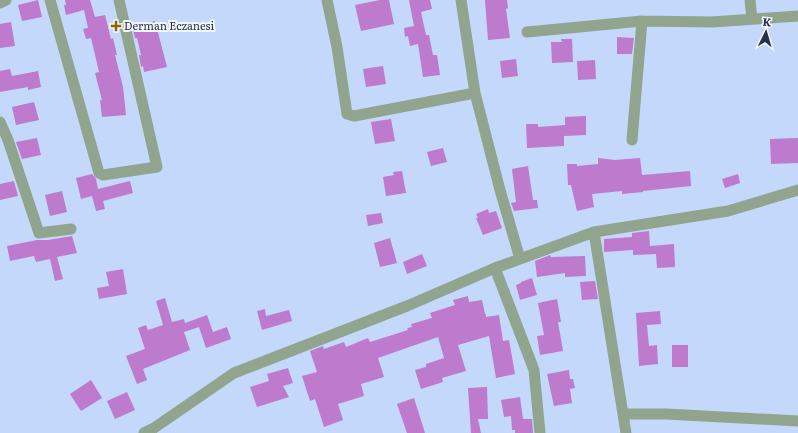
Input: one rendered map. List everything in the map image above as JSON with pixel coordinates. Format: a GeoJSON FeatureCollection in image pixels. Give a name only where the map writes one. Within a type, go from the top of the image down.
{"type":"FeatureCollection","features":[{"type":"Feature","properties":{"kind":"street"},"geometry":{"type":"LineString","coordinates":[[0,3],[6,0]]}},
{"type":"Feature","properties":{"kind":"street"},"geometry":{"type":"LineString","coordinates":[[50,0],[99,172],[103,175],[157,167],[119,0]]}},
{"type":"Feature","properties":{"kind":"street"},"geometry":{"type":"LineString","coordinates":[[327,0],[337,47],[347,114],[354,116],[475,93]]}},
{"type":"Feature","properties":{"kind":"street"},"geometry":{"type":"LineString","coordinates":[[461,0],[475,93],[500,190],[520,259]]}},
{"type":"Feature","properties":{"kind":"street"},"geometry":{"type":"LineString","coordinates":[[750,0],[752,19]]}},
{"type":"Feature","properties":{"kind":"street"},"geometry":{"type":"LineString","coordinates":[[527,32],[642,21],[712,22],[798,16]]}},
{"type":"Feature","properties":{"kind":"street"},"geometry":{"type":"LineString","coordinates":[[632,140],[642,21]]}},
{"type":"Feature","properties":{"kind":"street"},"geometry":{"type":"LineString","coordinates":[[0,122],[8,140],[39,233],[71,229]]}},
{"type":"Feature","properties":{"kind":"street"},"geometry":{"type":"LineString","coordinates":[[151,431],[234,373],[407,306],[495,268],[594,232],[728,211],[798,190]]}},
{"type":"Feature","properties":{"kind":"street"},"geometry":{"type":"LineString","coordinates":[[594,232],[626,433]]}},
{"type":"Feature","properties":{"kind":"street"},"geometry":{"type":"LineString","coordinates":[[495,268],[534,370],[540,433]]}},
{"type":"Feature","properties":{"kind":"street"},"geometry":{"type":"LineString","coordinates":[[624,414],[666,414],[798,420]]}},
{"type":"Feature","properties":{"kind":"building"},"geometry":{"type":"Polygon","coordinates":[[[38,0],[42,17],[22,21],[18,5],[38,0]]]}},
{"type":"Feature","properties":{"kind":"building"},"geometry":{"type":"Polygon","coordinates":[[[65,0],[90,0],[95,17],[105,15],[117,55],[115,55],[123,87],[126,115],[102,117],[100,100],[102,100],[95,73],[99,72],[91,38],[86,39],[83,29],[88,28],[84,10],[66,15],[64,5],[66,5],[65,0]]]}},
{"type":"Feature","properties":{"kind":"building"},"geometry":{"type":"Polygon","coordinates":[[[380,0],[389,0],[394,24],[361,31],[355,5],[380,0]]]}},
{"type":"Feature","properties":{"kind":"building"},"geometry":{"type":"Polygon","coordinates":[[[409,0],[430,0],[432,9],[421,12],[426,35],[429,35],[433,55],[437,55],[440,75],[423,77],[418,44],[410,46],[408,36],[405,37],[404,28],[414,26],[409,0]]]}},
{"type":"Feature","properties":{"kind":"building"},"geometry":{"type":"Polygon","coordinates":[[[485,0],[507,0],[508,8],[506,9],[510,38],[488,40],[485,0]]]}},
{"type":"Feature","properties":{"kind":"building"},"geometry":{"type":"Polygon","coordinates":[[[155,21],[167,67],[144,72],[143,66],[141,67],[139,55],[141,55],[137,38],[135,38],[132,27],[155,21]]]}},
{"type":"Feature","properties":{"kind":"building"},"geometry":{"type":"Polygon","coordinates":[[[11,22],[15,46],[0,48],[0,24],[11,22]]]}},
{"type":"Feature","properties":{"kind":"building"},"geometry":{"type":"Polygon","coordinates":[[[617,37],[634,38],[632,54],[617,54],[617,37]]]}},
{"type":"Feature","properties":{"kind":"building"},"geometry":{"type":"Polygon","coordinates":[[[561,39],[572,39],[573,62],[552,63],[551,42],[562,42],[561,39]]]}},
{"type":"Feature","properties":{"kind":"building"},"geometry":{"type":"Polygon","coordinates":[[[516,59],[518,76],[502,78],[500,61],[516,59]]]}},
{"type":"Feature","properties":{"kind":"building"},"geometry":{"type":"Polygon","coordinates":[[[595,60],[596,79],[578,80],[577,61],[595,60]]]}},
{"type":"Feature","properties":{"kind":"building"},"geometry":{"type":"Polygon","coordinates":[[[383,66],[386,84],[366,87],[363,69],[383,66]]]}},
{"type":"Feature","properties":{"kind":"building"},"geometry":{"type":"Polygon","coordinates":[[[10,69],[12,76],[38,71],[41,87],[28,90],[28,87],[0,92],[0,71],[10,69]]]}},
{"type":"Feature","properties":{"kind":"building"},"geometry":{"type":"Polygon","coordinates":[[[34,102],[39,120],[16,125],[12,107],[34,102]]]}},
{"type":"Feature","properties":{"kind":"building"},"geometry":{"type":"Polygon","coordinates":[[[586,116],[586,135],[564,136],[564,146],[527,148],[526,124],[538,124],[538,127],[565,125],[565,117],[586,116]]]}},
{"type":"Feature","properties":{"kind":"building"},"geometry":{"type":"Polygon","coordinates":[[[391,119],[395,141],[375,144],[371,122],[391,119]]]}},
{"type":"Feature","properties":{"kind":"building"},"geometry":{"type":"Polygon","coordinates":[[[37,138],[41,155],[22,159],[16,142],[37,138]]]}},
{"type":"Feature","properties":{"kind":"building"},"geometry":{"type":"Polygon","coordinates":[[[798,138],[798,163],[771,164],[770,139],[798,138]]]}},
{"type":"Feature","properties":{"kind":"building"},"geometry":{"type":"Polygon","coordinates":[[[443,148],[447,162],[431,166],[427,152],[443,148]]]}},
{"type":"Feature","properties":{"kind":"building"},"geometry":{"type":"Polygon","coordinates":[[[598,158],[615,160],[640,158],[642,175],[690,171],[691,186],[622,194],[622,191],[592,194],[594,207],[577,211],[571,185],[568,185],[567,164],[577,164],[577,166],[598,164],[598,158]]]}},
{"type":"Feature","properties":{"kind":"building"},"geometry":{"type":"Polygon","coordinates":[[[528,166],[533,200],[537,200],[538,208],[514,211],[511,203],[516,202],[512,169],[528,166]]]}},
{"type":"Feature","properties":{"kind":"building"},"geometry":{"type":"Polygon","coordinates":[[[402,171],[406,193],[386,196],[383,177],[394,175],[393,172],[402,171]]]}},
{"type":"Feature","properties":{"kind":"building"},"geometry":{"type":"Polygon","coordinates":[[[92,174],[96,179],[98,189],[130,181],[133,193],[103,201],[105,209],[96,211],[92,196],[81,199],[76,178],[92,174]]]}},
{"type":"Feature","properties":{"kind":"building"},"geometry":{"type":"Polygon","coordinates":[[[738,174],[740,183],[725,188],[722,179],[738,174]]]}},
{"type":"Feature","properties":{"kind":"building"},"geometry":{"type":"Polygon","coordinates":[[[14,181],[18,196],[0,200],[0,184],[14,181]]]}},
{"type":"Feature","properties":{"kind":"building"},"geometry":{"type":"Polygon","coordinates":[[[62,191],[67,212],[50,216],[45,195],[62,191]]]}},
{"type":"Feature","properties":{"kind":"building"},"geometry":{"type":"Polygon","coordinates":[[[488,209],[489,213],[496,211],[502,228],[483,235],[476,218],[478,218],[476,214],[488,209]]]}},
{"type":"Feature","properties":{"kind":"building"},"geometry":{"type":"Polygon","coordinates":[[[381,213],[383,223],[368,226],[366,215],[381,213]]]}},
{"type":"Feature","properties":{"kind":"building"},"geometry":{"type":"Polygon","coordinates":[[[649,231],[650,246],[674,244],[675,267],[657,268],[656,254],[633,255],[633,250],[604,252],[604,239],[632,237],[632,233],[649,231]]]}},
{"type":"Feature","properties":{"kind":"building"},"geometry":{"type":"Polygon","coordinates":[[[72,236],[77,253],[57,257],[63,279],[55,281],[50,259],[36,262],[34,256],[10,261],[7,246],[37,240],[48,240],[72,236]]]}},
{"type":"Feature","properties":{"kind":"building"},"geometry":{"type":"Polygon","coordinates":[[[390,238],[397,263],[380,267],[374,243],[390,238]]]}},
{"type":"Feature","properties":{"kind":"building"},"geometry":{"type":"Polygon","coordinates":[[[422,254],[427,266],[407,274],[403,262],[422,254]]]}},
{"type":"Feature","properties":{"kind":"building"},"geometry":{"type":"Polygon","coordinates":[[[550,255],[551,257],[585,256],[586,276],[565,277],[565,273],[537,277],[535,261],[550,255]]]}},
{"type":"Feature","properties":{"kind":"building"},"geometry":{"type":"Polygon","coordinates":[[[123,269],[127,294],[99,299],[97,288],[109,286],[106,272],[123,269]]]}},
{"type":"Feature","properties":{"kind":"building"},"geometry":{"type":"Polygon","coordinates":[[[532,278],[537,295],[520,300],[516,285],[532,278]]]}},
{"type":"Feature","properties":{"kind":"building"},"geometry":{"type":"Polygon","coordinates":[[[595,281],[598,299],[582,300],[580,282],[595,281]]]}},
{"type":"Feature","properties":{"kind":"building"},"geometry":{"type":"Polygon","coordinates":[[[468,296],[469,302],[482,300],[486,317],[499,315],[503,341],[509,340],[515,374],[496,378],[489,336],[458,345],[466,371],[442,378],[443,382],[421,389],[415,370],[426,367],[426,364],[444,358],[438,337],[378,358],[384,377],[361,384],[364,396],[338,404],[343,420],[324,427],[315,399],[310,401],[302,376],[317,372],[310,351],[323,346],[324,349],[344,342],[346,347],[368,338],[370,342],[408,330],[407,328],[412,327],[411,324],[432,318],[430,313],[455,305],[453,300],[468,296]]]}},
{"type":"Feature","properties":{"kind":"building"},"geometry":{"type":"Polygon","coordinates":[[[165,298],[172,322],[184,319],[185,323],[207,315],[213,332],[227,327],[231,339],[206,348],[199,327],[184,332],[190,350],[143,369],[147,380],[137,384],[126,356],[145,349],[138,328],[146,325],[148,330],[163,325],[156,301],[165,298]]]}},
{"type":"Feature","properties":{"kind":"building"},"geometry":{"type":"Polygon","coordinates":[[[557,299],[561,322],[558,322],[563,351],[540,355],[537,336],[544,335],[538,303],[557,299]]]}},
{"type":"Feature","properties":{"kind":"building"},"geometry":{"type":"Polygon","coordinates":[[[265,309],[266,316],[289,310],[292,321],[262,330],[257,311],[265,309]]]}},
{"type":"Feature","properties":{"kind":"building"},"geometry":{"type":"Polygon","coordinates":[[[660,311],[661,324],[647,325],[649,346],[657,345],[658,364],[639,366],[636,313],[660,311]]]}},
{"type":"Feature","properties":{"kind":"building"},"geometry":{"type":"Polygon","coordinates":[[[672,345],[688,345],[688,367],[672,367],[672,345]]]}},
{"type":"Feature","properties":{"kind":"building"},"geometry":{"type":"Polygon","coordinates":[[[288,368],[293,383],[283,386],[289,397],[257,407],[250,387],[269,381],[267,374],[288,368]]]}},
{"type":"Feature","properties":{"kind":"building"},"geometry":{"type":"Polygon","coordinates":[[[569,370],[570,379],[573,379],[575,388],[570,389],[572,403],[554,406],[547,374],[569,370]]]}},
{"type":"Feature","properties":{"kind":"building"},"geometry":{"type":"Polygon","coordinates":[[[91,380],[102,398],[81,411],[70,394],[91,380]]]}},
{"type":"Feature","properties":{"kind":"building"},"geometry":{"type":"Polygon","coordinates":[[[487,387],[488,419],[478,419],[481,433],[471,433],[468,388],[487,387]]]}},
{"type":"Feature","properties":{"kind":"building"},"geometry":{"type":"Polygon","coordinates":[[[127,392],[135,410],[115,419],[107,401],[127,392]]]}},
{"type":"Feature","properties":{"kind":"building"},"geometry":{"type":"Polygon","coordinates":[[[520,397],[523,419],[532,419],[533,433],[515,433],[515,430],[512,430],[511,416],[504,417],[501,400],[520,397]]]}},
{"type":"Feature","properties":{"kind":"building"},"geometry":{"type":"Polygon","coordinates":[[[414,398],[425,433],[407,433],[397,404],[414,398]]]}},
{"type":"Feature","properties":{"kind":"place","name":"Derman Eczanesi"},"geometry":{"type":"Point","coordinates":[116,26]}}]}
